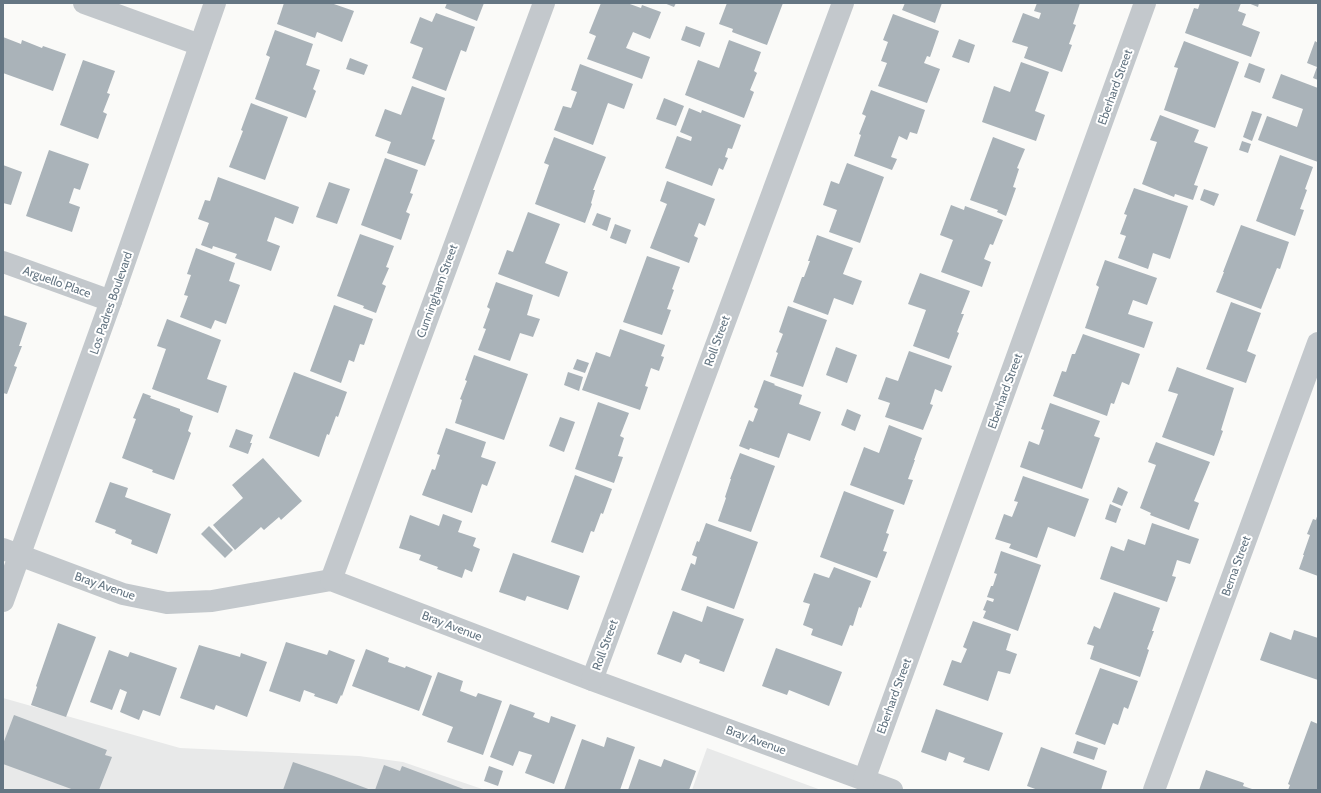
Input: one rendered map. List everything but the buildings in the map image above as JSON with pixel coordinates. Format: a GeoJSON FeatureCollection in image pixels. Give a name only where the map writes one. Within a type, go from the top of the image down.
{"type":"FeatureCollection","features":[{"type":"Feature","properties":{"kind":"street"},"geometry":{"type":"LineString","coordinates":[[84,3],[200,45]]}},
{"type":"Feature","properties":{"kind":"street","name":"Los Padres Boulevard"},"geometry":{"type":"LineString","coordinates":[[3,601],[12,552],[112,302],[214,3]]}},
{"type":"Feature","properties":{"kind":"street","name":"Cunningham Street"},"geometry":{"type":"LineString","coordinates":[[331,580],[544,3]]}},
{"type":"Feature","properties":{"kind":"street","name":"Roll Street"},"geometry":{"type":"LineString","coordinates":[[592,680],[843,3]]}},
{"type":"Feature","properties":{"kind":"street","name":"Eberhard Street"},"geometry":{"type":"LineString","coordinates":[[864,780],[1145,3]]}},
{"type":"Feature","properties":{"kind":"street","name":"Arguello Place"},"geometry":{"type":"LineString","coordinates":[[3,262],[112,302]]}},
{"type":"Feature","properties":{"kind":"street","name":"Berna Street"},"geometry":{"type":"LineString","coordinates":[[1154,790],[1318,342]]}},
{"type":"Feature","properties":{"kind":"street","name":"Bray Avenue"},"geometry":{"type":"LineString","coordinates":[[12,552],[123,594],[167,603],[212,601],[331,580],[592,680],[892,790]]}},
{"type":"Feature","properties":{"kind":"shaded area"},"geometry":{"type":"Polygon","coordinates":[[[3,698],[180,748],[359,756],[403,762],[485,790],[3,790],[3,698]]]}},
{"type":"Feature","properties":{"kind":"shaded area"},"geometry":{"type":"Polygon","coordinates":[[[707,748],[821,790],[692,790],[707,748]]]}}]}
